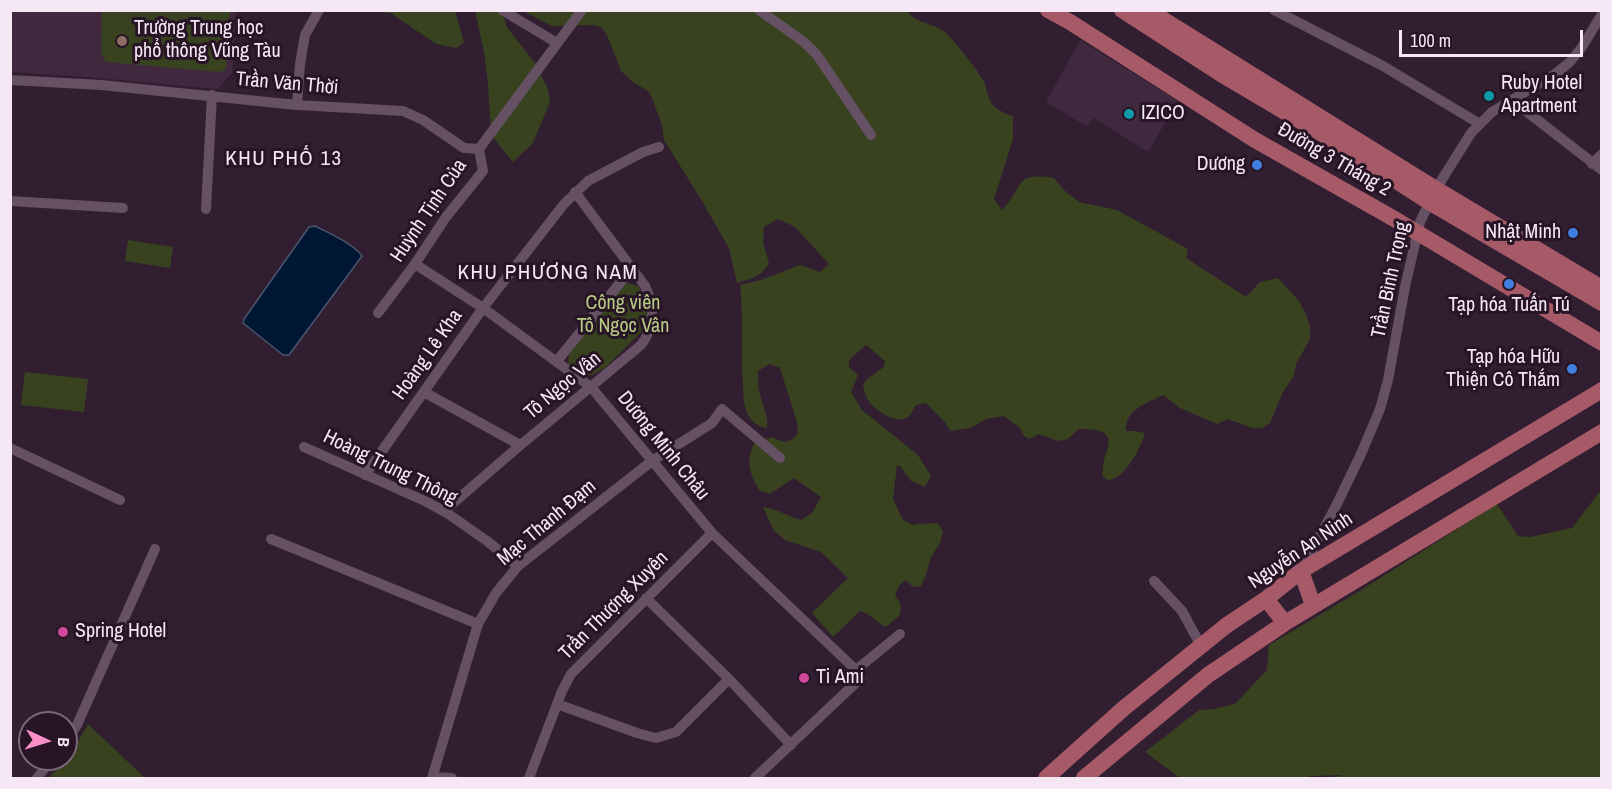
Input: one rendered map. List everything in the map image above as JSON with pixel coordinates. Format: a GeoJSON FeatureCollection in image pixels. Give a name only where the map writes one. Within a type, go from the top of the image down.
{"type":"FeatureCollection","features":[{"type":"Feature","properties":{"kind":"main road","name":"Đường 3 Tháng 2"},"geometry":{"type":"LineString","coordinates":[[1048,10],[1255,140],[1419,228],[1602,332]]}},
{"type":"Feature","properties":{"kind":"main road","name":"Đường 3 Tháng 2"},"geometry":{"type":"LineString","coordinates":[[1069,10],[1602,343]]}},
{"type":"Feature","properties":{"kind":"main road","name":"Đường 3 Tháng 2"},"geometry":{"type":"LineString","coordinates":[[1122,10],[1221,74],[1336,142],[1602,288]]}},
{"type":"Feature","properties":{"kind":"main road","name":"Đường 3 Tháng 2"},"geometry":{"type":"LineString","coordinates":[[1148,10],[1602,303]]}},
{"type":"Feature","properties":{"kind":"main road","name":"Nguyễn An Ninh"},"geometry":{"type":"LineString","coordinates":[[1046,778],[1124,708],[1227,625],[1266,599],[1301,571],[1602,390]]}},
{"type":"Feature","properties":{"kind":"main road"},"geometry":{"type":"LineString","coordinates":[[1084,778],[1208,675],[1285,622],[1602,432]]}},
{"type":"Feature","properties":{"kind":"main road"},"geometry":{"type":"LineString","coordinates":[[1301,571],[1313,604]]}},
{"type":"Feature","properties":{"kind":"main road"},"geometry":{"type":"LineString","coordinates":[[1266,599],[1285,622]]}},
{"type":"Feature","properties":{"kind":"main road"},"geometry":{"type":"LineString","coordinates":[[1090,739],[1108,757]]}},
{"type":"Feature","properties":{"kind":"street"},"geometry":{"type":"LineString","coordinates":[[297,105],[305,35],[319,10]]}},
{"type":"Feature","properties":{"kind":"street"},"geometry":{"type":"LineString","coordinates":[[502,10],[557,43]]}},
{"type":"Feature","properties":{"kind":"street","name":"Huỳnh Tịnh Của"},"geometry":{"type":"LineString","coordinates":[[378,313],[415,264],[446,217],[483,171],[479,149],[582,10]]}},
{"type":"Feature","properties":{"kind":"street"},"geometry":{"type":"LineString","coordinates":[[759,10],[804,42],[817,55],[871,135]]}},
{"type":"Feature","properties":{"kind":"street"},"geometry":{"type":"LineString","coordinates":[[1274,10],[1383,66],[1480,124]]}},
{"type":"Feature","properties":{"kind":"street","name":"Trần Bình Trọng"},"geometry":{"type":"LineString","coordinates":[[1301,571],[1335,508],[1380,409],[1419,228],[1433,196],[1471,133],[1492,112],[1555,74],[1570,62],[1602,14]]}},
{"type":"Feature","properties":{"kind":"street","name":"Trần Văn Thời"},"geometry":{"type":"LineString","coordinates":[[10,80],[101,85],[297,105],[403,111],[423,120],[464,147],[479,149]]}},
{"type":"Feature","properties":{"kind":"street"},"geometry":{"type":"LineString","coordinates":[[206,209],[213,96]]}},
{"type":"Feature","properties":{"kind":"street"},"geometry":{"type":"LineString","coordinates":[[1513,100],[1597,167],[1602,154]]}},
{"type":"Feature","properties":{"kind":"street","name":"Hoàng Lê Kha"},"geometry":{"type":"LineString","coordinates":[[365,475],[483,308],[564,204],[588,182],[644,152],[659,147]]}},
{"type":"Feature","properties":{"kind":"street","name":"Tô Ngọc Vân"},"geometry":{"type":"LineString","coordinates":[[444,511],[641,345],[649,334],[652,312],[650,295],[575,192]]}},
{"type":"Feature","properties":{"kind":"street"},"geometry":{"type":"LineString","coordinates":[[10,201],[123,208]]}},
{"type":"Feature","properties":{"kind":"street","name":"Dương Minh Châu"},"geometry":{"type":"LineString","coordinates":[[415,264],[483,308],[591,387],[711,533],[858,674]]}},
{"type":"Feature","properties":{"kind":"street","name":"Tô Ngọc Vân"},"geometry":{"type":"LineString","coordinates":[[557,361],[632,268]]}},
{"type":"Feature","properties":{"kind":"street"},"geometry":{"type":"LineString","coordinates":[[424,392],[520,445]]}},
{"type":"Feature","properties":{"kind":"street","name":"Mạc Thanh Đạm"},"geometry":{"type":"LineString","coordinates":[[433,778],[478,624],[496,592],[518,566],[652,461],[712,423],[722,409],[780,458]]}},
{"type":"Feature","properties":{"kind":"street","name":"Hoàng Trung Thông"},"geometry":{"type":"LineString","coordinates":[[304,447],[444,511],[518,566]]}},
{"type":"Feature","properties":{"kind":"street"},"geometry":{"type":"LineString","coordinates":[[10,448],[120,500]]}},
{"type":"Feature","properties":{"kind":"street","name":"Trần Thượng Xuyên"},"geometry":{"type":"LineString","coordinates":[[529,778],[566,681],[576,668],[711,533]]}},
{"type":"Feature","properties":{"kind":"street"},"geometry":{"type":"LineString","coordinates":[[271,539],[478,624]]}},
{"type":"Feature","properties":{"kind":"street"},"geometry":{"type":"LineString","coordinates":[[78,723],[155,549]]}},
{"type":"Feature","properties":{"kind":"street"},"geometry":{"type":"LineString","coordinates":[[1154,581],[1182,611],[1201,646]]}},
{"type":"Feature","properties":{"kind":"street"},"geometry":{"type":"LineString","coordinates":[[646,598],[729,679],[791,745]]}},
{"type":"Feature","properties":{"kind":"street"},"geometry":{"type":"LineString","coordinates":[[755,778],[791,745],[858,674],[900,634]]}},
{"type":"Feature","properties":{"kind":"street"},"geometry":{"type":"LineString","coordinates":[[557,704],[656,738],[676,732],[729,679]]}},
{"type":"Feature","properties":{"kind":"street"},"geometry":{"type":"LineString","coordinates":[[433,778],[452,778]]}},
{"type":"Feature","properties":{"kind":"shaded area","name":"Trường Trung học phổ thông Vũng Tàu"},"geometry":{"type":"Polygon","coordinates":[[[10,11],[237,11],[232,73],[218,89],[11,72],[10,11]]]}},
{"type":"Feature","properties":{"kind":"shaded area"},"geometry":{"type":"Polygon","coordinates":[[[1080,40],[1178,101],[1148,152],[1094,118],[1086,126],[1046,102],[1080,40]]]}},
{"type":"Feature","properties":{"kind":"green space"},"geometry":{"type":"Polygon","coordinates":[[[906,10],[916,19],[944,31],[981,76],[992,104],[1002,112],[1013,116],[1013,139],[994,199],[1002,210],[1026,179],[1054,178],[1079,202],[1117,210],[1188,249],[1186,258],[1246,297],[1260,282],[1278,278],[1299,301],[1306,314],[1310,327],[1310,339],[1296,364],[1294,376],[1283,392],[1270,423],[1262,428],[1252,428],[1228,419],[1217,424],[1180,408],[1163,395],[1138,408],[1129,418],[1126,431],[1145,433],[1131,463],[1120,475],[1107,480],[1102,475],[1108,439],[1104,433],[1099,431],[1079,429],[1068,439],[1058,441],[1039,434],[1029,439],[1024,436],[1020,428],[1004,416],[986,419],[971,428],[950,431],[945,422],[926,403],[916,405],[909,416],[903,419],[882,413],[869,401],[863,385],[867,379],[884,367],[885,361],[866,345],[849,360],[849,367],[858,375],[851,392],[862,410],[918,455],[931,476],[925,487],[911,481],[897,465],[893,499],[903,520],[913,525],[938,523],[943,532],[921,586],[913,587],[906,580],[899,586],[895,595],[901,605],[900,615],[886,627],[860,611],[833,637],[812,613],[848,578],[821,552],[785,540],[774,531],[763,507],[801,520],[812,513],[821,497],[794,478],[770,494],[759,490],[751,472],[749,461],[754,443],[772,437],[786,442],[798,434],[797,422],[780,368],[770,364],[758,371],[759,390],[767,419],[767,428],[756,424],[746,411],[743,395],[740,285],[761,280],[800,265],[820,272],[829,264],[795,227],[778,219],[764,227],[763,243],[769,263],[766,268],[756,277],[737,283],[729,248],[664,140],[662,125],[652,98],[648,91],[621,71],[607,35],[601,27],[593,25],[552,26],[523,11],[906,10]]]}},
{"type":"Feature","properties":{"kind":"green space"},"geometry":{"type":"Polygon","coordinates":[[[102,11],[230,11],[226,69],[220,72],[106,62],[101,54],[102,11]]]}},
{"type":"Feature","properties":{"kind":"green space"},"geometry":{"type":"Polygon","coordinates":[[[373,11],[455,11],[464,42],[457,48],[436,44],[391,13],[373,11]]]}},
{"type":"Feature","properties":{"kind":"green space"},"geometry":{"type":"Polygon","coordinates":[[[475,11],[503,11],[506,26],[535,63],[548,89],[550,102],[533,143],[513,162],[491,135],[488,82],[475,11]]]}},
{"type":"Feature","properties":{"kind":"green space"},"geometry":{"type":"Polygon","coordinates":[[[128,240],[173,247],[170,268],[125,261],[128,240]]]}},
{"type":"Feature","properties":{"kind":"green space","name":"Công viên Tô Ngọc Vân"},"geometry":{"type":"Polygon","coordinates":[[[628,283],[638,286],[645,296],[647,316],[643,330],[606,367],[584,377],[568,365],[569,353],[616,288],[628,283]]]}},
{"type":"Feature","properties":{"kind":"green space"},"geometry":{"type":"Polygon","coordinates":[[[25,372],[88,379],[84,412],[21,405],[25,372]]]}},
{"type":"Feature","properties":{"kind":"green space"},"geometry":{"type":"Polygon","coordinates":[[[1601,490],[1601,778],[1327,778],[1343,775],[1306,778],[1180,778],[1145,752],[1199,710],[1235,704],[1267,670],[1269,645],[1497,504],[1518,536],[1530,537],[1572,528],[1601,490]]]}},
{"type":"Feature","properties":{"kind":"green space"},"geometry":{"type":"Polygon","coordinates":[[[88,724],[145,778],[48,778],[55,771],[78,771],[78,742],[88,724]]]}},
{"type":"Feature","properties":{"kind":"water"},"geometry":{"type":"Polygon","coordinates":[[[315,226],[347,243],[362,256],[289,355],[283,355],[243,323],[309,227],[315,226]]]}},
{"type":"Feature","properties":{"kind":"place","name":"Trường Trung học phổ thông Vũng Tàu"},"geometry":{"type":"Point","coordinates":[122,41]}},
{"type":"Feature","properties":{"kind":"place","name":"Ruby Hotel Apartment"},"geometry":{"type":"Point","coordinates":[1489,96]}},
{"type":"Feature","properties":{"kind":"place","name":"IZICO"},"geometry":{"type":"Point","coordinates":[1129,114]}},
{"type":"Feature","properties":{"kind":"place","name":"Dương"},"geometry":{"type":"Point","coordinates":[1257,165]}},
{"type":"Feature","properties":{"kind":"place","name":"Nhật Minh"},"geometry":{"type":"Point","coordinates":[1573,233]}},
{"type":"Feature","properties":{"kind":"place","name":"Tạp hóa Tuấn Tú"},"geometry":{"type":"Point","coordinates":[1509,284]}},
{"type":"Feature","properties":{"kind":"place","name":"Tạp hóa Hữu Thiện Cô Thắm"},"geometry":{"type":"Point","coordinates":[1572,369]}},
{"type":"Feature","properties":{"kind":"place","name":"Spring Hotel"},"geometry":{"type":"Point","coordinates":[63,632]}},
{"type":"Feature","properties":{"kind":"place","name":"Ti Ami"},"geometry":{"type":"Point","coordinates":[804,678]}},
{"type":"Feature","properties":{"kind":"district","name":"KHU PHỐ 13"},"geometry":{"type":"Point","coordinates":[284,159]}},
{"type":"Feature","properties":{"kind":"district","name":"KHU PHƯƠNG NAM"},"geometry":{"type":"Point","coordinates":[548,273]}}]}
